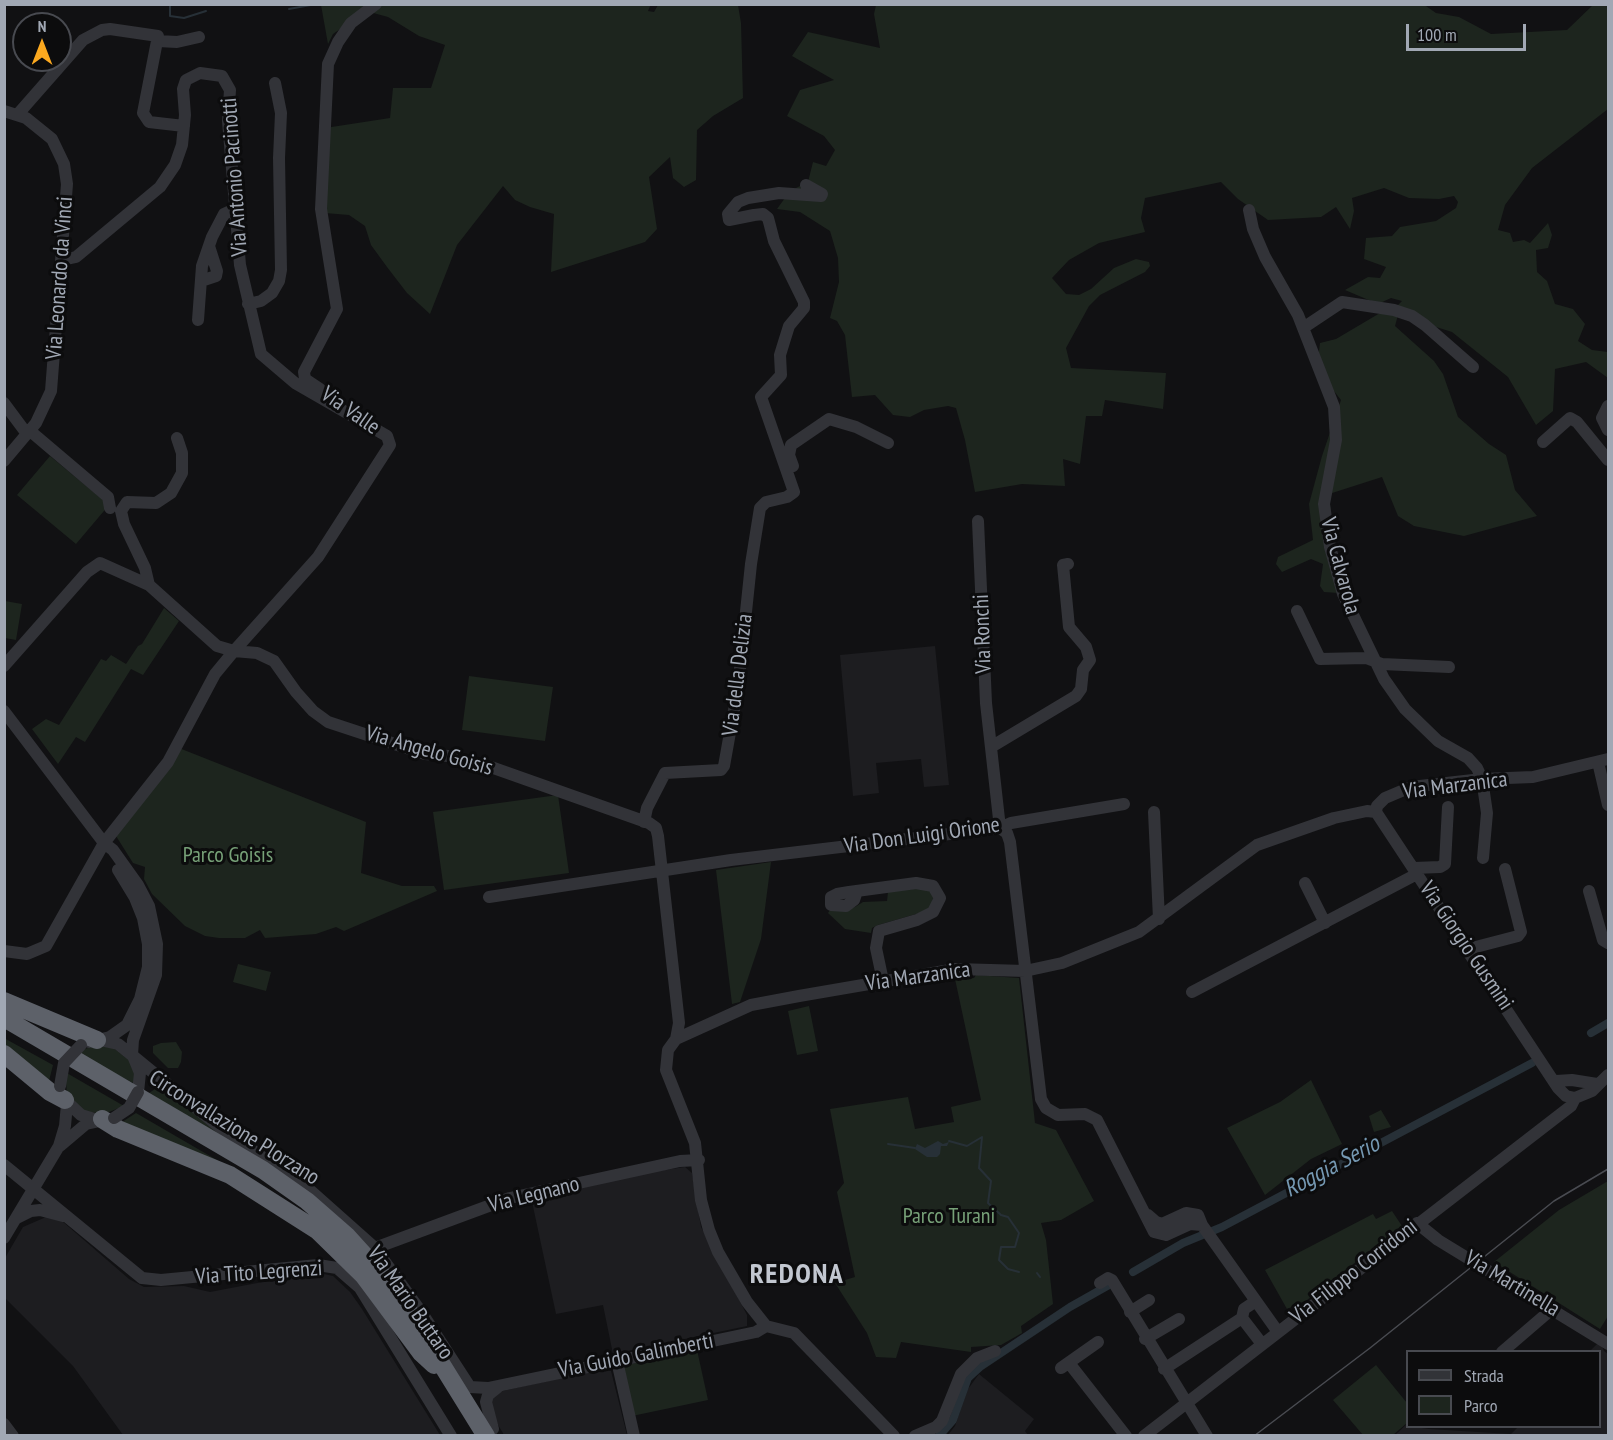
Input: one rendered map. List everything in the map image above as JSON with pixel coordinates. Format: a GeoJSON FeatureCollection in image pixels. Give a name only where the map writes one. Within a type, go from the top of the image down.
{"type":"FeatureCollection","features":[{"type":"Feature","properties":{"kind":"highway"},"geometry":{"type":"LineString","coordinates":[[4,1001],[92,1042]]}},
{"type":"Feature","properties":{"kind":"highway","name":"Circonvallazione Plorzano"},"geometry":{"type":"LineString","coordinates":[[4,1018],[263,1170],[307,1201],[347,1236],[395,1289],[488,1434]]}},
{"type":"Feature","properties":{"kind":"highway","name":"Circonvallazione Plorzano"},"geometry":{"type":"LineString","coordinates":[[4,1031],[257,1179],[321,1223],[358,1258],[390,1296],[434,1365],[488,1434]]}},
{"type":"Feature","properties":{"kind":"highway"},"geometry":{"type":"LineString","coordinates":[[4,1054],[50,1092],[64,1097]]}},
{"type":"Feature","properties":{"kind":"highway"},"geometry":{"type":"LineString","coordinates":[[105,1119],[118,1129],[231,1175],[318,1230],[363,1275],[421,1353],[434,1365]]}},
{"type":"Feature","properties":{"kind":"highway"},"geometry":{"type":"LineString","coordinates":[[470,1387],[488,1434]]}},
{"type":"Feature","properties":{"kind":"street","name":"Via Valle"},"geometry":{"type":"LineString","coordinates":[[234,651],[311,566],[389,451],[387,436],[337,406],[333,397],[305,379],[304,372],[337,309],[321,209],[328,64],[338,42],[351,23],[376,4]]}},
{"type":"Feature","properties":{"kind":"street"},"geometry":{"type":"LineString","coordinates":[[18,114],[83,40],[102,30],[120,30],[155,35],[158,41],[148,79],[143,113],[148,122],[184,126]]}},
{"type":"Feature","properties":{"kind":"street"},"geometry":{"type":"LineString","coordinates":[[158,41],[177,42],[199,37]]}},
{"type":"Feature","properties":{"kind":"street","name":"Via Antonio Pacinotti"},"geometry":{"type":"LineString","coordinates":[[62,260],[76,256],[160,187],[180,155],[184,126],[182,97],[186,80],[200,73],[222,76],[230,90],[228,121],[240,265],[259,349],[264,358],[295,383],[337,406]]}},
{"type":"Feature","properties":{"kind":"street","name":"Via Antonio Pacinotti"},"geometry":{"type":"LineString","coordinates":[[248,304],[261,301],[272,293],[279,281],[281,270],[279,158],[281,113],[275,83]]}},
{"type":"Feature","properties":{"kind":"street","name":"Via Leonardo da Vinci"},"geometry":{"type":"LineString","coordinates":[[4,111],[18,114],[38,125],[52,139],[64,164],[67,184],[51,391],[41,414],[4,461]]}},
{"type":"Feature","properties":{"kind":"street"},"geometry":{"type":"LineString","coordinates":[[794,492],[761,397],[781,375],[780,355],[789,326],[804,309],[804,302],[774,241],[768,218],[763,214],[731,220],[728,218],[731,208],[748,198],[779,192],[821,196],[822,194],[806,185]]}},
{"type":"Feature","properties":{"kind":"street"},"geometry":{"type":"LineString","coordinates":[[198,320],[201,281],[209,244],[218,222],[224,214],[235,209]]}},
{"type":"Feature","properties":{"kind":"street","name":"Via Calvarola"},"geometry":{"type":"LineString","coordinates":[[1249,210],[1253,229],[1265,257],[1303,328],[1334,407],[1336,440],[1324,504],[1330,547],[1350,614],[1405,710],[1438,741],[1475,764],[1482,778]]}},
{"type":"Feature","properties":{"kind":"street"},"geometry":{"type":"LineString","coordinates":[[1303,328],[1342,302],[1394,310],[1412,316],[1425,325],[1473,367]]}},
{"type":"Feature","properties":{"kind":"street"},"geometry":{"type":"LineString","coordinates":[[4,403],[28,432],[108,497],[110,508]]}},
{"type":"Feature","properties":{"kind":"street"},"geometry":{"type":"LineString","coordinates":[[1608,406],[1602,418],[1608,430]]}},
{"type":"Feature","properties":{"kind":"street"},"geometry":{"type":"LineString","coordinates":[[1543,442],[1570,418],[1577,422],[1608,460]]}},
{"type":"Feature","properties":{"kind":"street"},"geometry":{"type":"LineString","coordinates":[[794,492],[798,484],[789,455],[790,448],[820,423],[832,419],[888,443]]}},
{"type":"Feature","properties":{"kind":"street"},"geometry":{"type":"LineString","coordinates":[[149,585],[145,568],[124,524],[122,511],[127,502],[156,503],[171,493],[182,473],[182,453],[177,438]]}},
{"type":"Feature","properties":{"kind":"street","name":"Via della Delizia"},"geometry":{"type":"LineString","coordinates":[[644,822],[647,808],[665,773],[721,770],[724,766],[738,688],[750,572],[760,508],[766,502],[787,497],[794,492]]}},
{"type":"Feature","properties":{"kind":"street","name":"Via Ronchi"},"geometry":{"type":"LineString","coordinates":[[978,521],[986,703],[1000,828]]}},
{"type":"Feature","properties":{"kind":"street"},"geometry":{"type":"LineString","coordinates":[[4,666],[95,564],[104,563],[149,585]]}},
{"type":"Feature","properties":{"kind":"street"},"geometry":{"type":"LineString","coordinates":[[991,747],[1076,696],[1080,689],[1083,670],[1090,660],[1086,647],[1069,627],[1063,565],[1068,564]]}},
{"type":"Feature","properties":{"kind":"street","name":"Via Angelo Goisis"},"geometry":{"type":"LineString","coordinates":[[149,585],[217,646],[234,651],[257,653],[274,661],[296,692],[313,711],[328,722],[425,754],[448,756],[488,766],[644,822]]}},
{"type":"Feature","properties":{"kind":"street"},"geometry":{"type":"LineString","coordinates":[[1297,610],[1320,659],[1365,658],[1382,664],[1449,667]]}},
{"type":"Feature","properties":{"kind":"street"},"geometry":{"type":"LineString","coordinates":[[4,951],[27,954],[46,946],[104,843],[168,762],[215,674],[234,651]]}},
{"type":"Feature","properties":{"kind":"street"},"geometry":{"type":"LineString","coordinates":[[4,711],[104,843],[112,850],[146,899],[157,944],[155,982],[133,1040],[133,1056],[140,1073],[138,1092],[129,1108],[77,1129],[59,1146]]}},
{"type":"Feature","properties":{"kind":"street"},"geometry":{"type":"LineString","coordinates":[[1603,761],[1608,805]]}},
{"type":"Feature","properties":{"kind":"street","name":"Via Marzanica"},"geometry":{"type":"LineString","coordinates":[[676,1039],[751,1005],[967,968],[1025,971],[1086,955],[1139,932],[1159,919],[1198,886],[1257,845],[1334,818],[1367,811],[1376,812],[1379,803],[1400,789],[1482,778],[1533,777],[1603,761]]}},
{"type":"Feature","properties":{"kind":"street"},"geometry":{"type":"LineString","coordinates":[[1482,778],[1486,813],[1484,858]]}},
{"type":"Feature","properties":{"kind":"street","name":"Via Don Luigi Orione"},"geometry":{"type":"LineString","coordinates":[[662,870],[1000,828],[1011,823],[1030,822],[1124,804]]}},
{"type":"Feature","properties":{"kind":"street"},"geometry":{"type":"LineString","coordinates":[[1191,992],[1325,923],[1415,871],[1445,864],[1448,807]]}},
{"type":"Feature","properties":{"kind":"street"},"geometry":{"type":"LineString","coordinates":[[1154,812],[1159,919]]}},
{"type":"Feature","properties":{"kind":"street","name":"Via Giorgio Gusmini"},"geometry":{"type":"LineString","coordinates":[[1376,812],[1468,949],[1569,1092]]}},
{"type":"Feature","properties":{"kind":"street"},"geometry":{"type":"LineString","coordinates":[[644,822],[657,831],[679,1023],[676,1039],[668,1050],[666,1070],[695,1143],[699,1160],[701,1200],[715,1244],[747,1302],[766,1326],[794,1333],[894,1436]]}},
{"type":"Feature","properties":{"kind":"street"},"geometry":{"type":"LineString","coordinates":[[1010,842],[1019,826],[1030,822]]}},
{"type":"Feature","properties":{"kind":"street"},"geometry":{"type":"LineString","coordinates":[[1000,828],[1007,833],[1010,842],[1041,1099],[1046,1108],[1058,1115],[1085,1114],[1097,1120],[1145,1212],[1156,1222],[1162,1224],[1186,1213],[1200,1217],[1204,1228],[1278,1332]]}},
{"type":"Feature","properties":{"kind":"street"},"geometry":{"type":"LineString","coordinates":[[4,1238],[59,1146],[65,1126],[64,1063],[92,1042],[110,1036],[127,1025],[140,999],[148,960],[147,935],[138,905],[107,855],[104,843]]}},
{"type":"Feature","properties":{"kind":"street"},"geometry":{"type":"LineString","coordinates":[[1468,949],[1518,936],[1521,932],[1505,868]]}},
{"type":"Feature","properties":{"kind":"street"},"geometry":{"type":"LineString","coordinates":[[489,897],[662,870]]}},
{"type":"Feature","properties":{"kind":"street"},"geometry":{"type":"LineString","coordinates":[[857,891],[927,883],[933,886],[940,898],[933,912],[917,920],[879,932],[875,938],[883,981]]}},
{"type":"Feature","properties":{"kind":"street"},"geometry":{"type":"LineString","coordinates":[[1305,883],[1325,923]]}},
{"type":"Feature","properties":{"kind":"street"},"geometry":{"type":"LineString","coordinates":[[1589,891],[1603,940],[1608,943]]}},
{"type":"Feature","properties":{"kind":"street"},"geometry":{"type":"LineString","coordinates":[[92,1042],[118,1044],[133,1056]]}},
{"type":"Feature","properties":{"kind":"street","name":"Via Mario Buttaro"},"geometry":{"type":"LineString","coordinates":[[133,1056],[222,1129],[312,1192],[375,1248],[422,1313],[470,1387]]}},
{"type":"Feature","properties":{"kind":"street"},"geometry":{"type":"LineString","coordinates":[[1569,1092],[1597,1084],[1608,1075]]}},
{"type":"Feature","properties":{"kind":"street","name":"Via Mario Buttaro"},"geometry":{"type":"LineString","coordinates":[[138,1092],[152,1084],[160,1083],[175,1089]]}},
{"type":"Feature","properties":{"kind":"street","name":"Via Filippo Corridoni"},"geometry":{"type":"LineString","coordinates":[[1144,1436],[1417,1223],[1569,1092]]}},
{"type":"Feature","properties":{"kind":"street"},"geometry":{"type":"LineString","coordinates":[[64,1097],[81,1115],[105,1119]]}},
{"type":"Feature","properties":{"kind":"street","name":"Via Legnano"},"geometry":{"type":"LineString","coordinates":[[375,1248],[510,1198],[680,1161],[699,1160]]}},
{"type":"Feature","properties":{"kind":"street","name":"Via Tito Legrenzi"},"geometry":{"type":"LineString","coordinates":[[4,1165],[135,1274],[149,1280],[318,1265],[337,1268],[360,1288],[451,1436]]}},
{"type":"Feature","properties":{"kind":"street","name":"Via Tito Legrenzi"},"geometry":{"type":"LineString","coordinates":[[16,1219],[24,1214],[40,1210],[70,1219]]}},
{"type":"Feature","properties":{"kind":"street","name":"Via Martinella"},"geometry":{"type":"LineString","coordinates":[[1417,1223],[1438,1240],[1608,1344]]}},
{"type":"Feature","properties":{"kind":"street"},"geometry":{"type":"LineString","coordinates":[[1100,1283],[1108,1278],[1112,1280],[1145,1339],[1207,1436]]}},
{"type":"Feature","properties":{"kind":"street"},"geometry":{"type":"LineString","coordinates":[[1130,1312],[1149,1300]]}},
{"type":"Feature","properties":{"kind":"street"},"geometry":{"type":"LineString","coordinates":[[1164,1369],[1242,1318],[1244,1309],[1256,1301]]}},
{"type":"Feature","properties":{"kind":"street"},"geometry":{"type":"LineString","coordinates":[[1504,1350],[1552,1309]]}},
{"type":"Feature","properties":{"kind":"street"},"geometry":{"type":"LineString","coordinates":[[1242,1318],[1262,1344]]}},
{"type":"Feature","properties":{"kind":"street"},"geometry":{"type":"LineString","coordinates":[[1145,1339],[1179,1319]]}},
{"type":"Feature","properties":{"kind":"street","name":"Via Guido Galimberti"},"geometry":{"type":"LineString","coordinates":[[470,1387],[478,1389],[617,1361],[756,1332],[766,1326]]}},
{"type":"Feature","properties":{"kind":"street"},"geometry":{"type":"LineString","coordinates":[[1098,1342],[1065,1366],[1126,1436]]}},
{"type":"Feature","properties":{"kind":"street"},"geometry":{"type":"LineString","coordinates":[[915,1436],[936,1427],[942,1421],[961,1374],[977,1358],[995,1351]]}},
{"type":"Feature","properties":{"kind":"street"},"geometry":{"type":"LineString","coordinates":[[617,1361],[634,1436]]}},
{"type":"Feature","properties":{"kind":"street"},"geometry":{"type":"LineString","coordinates":[[488,1434],[486,1402],[493,1390],[504,1383]]}},
{"type":"Feature","properties":{"kind":"street"},"geometry":{"type":"LineString","coordinates":[[4,1424],[13,1436]]}},
{"type":"Feature","properties":{"kind":"shaded area"},"geometry":{"type":"Polygon","coordinates":[[[935,646],[949,785],[924,787],[921,759],[876,763],[879,793],[853,796],[840,655],[935,646]]]}},
{"type":"Feature","properties":{"kind":"shaded area"},"geometry":{"type":"Polygon","coordinates":[[[938,1141],[943,1144],[949,1142],[947,1146],[941,1146],[937,1157],[927,1157],[915,1149],[917,1144],[925,1148],[938,1141]]]}},
{"type":"Feature","properties":{"kind":"shaded area"},"geometry":{"type":"Polygon","coordinates":[[[685,1167],[692,1173],[701,1227],[747,1315],[747,1326],[613,1354],[603,1305],[556,1314],[531,1197],[643,1173],[685,1167]]]}},
{"type":"Feature","properties":{"kind":"shaded area"},"geometry":{"type":"Polygon","coordinates":[[[46,1217],[62,1221],[129,1279],[144,1287],[184,1286],[210,1292],[315,1272],[333,1276],[350,1292],[362,1309],[440,1435],[123,1435],[73,1366],[5,1298],[5,1258],[23,1227],[46,1217]]]}},
{"type":"Feature","properties":{"kind":"shaded area"},"geometry":{"type":"Polygon","coordinates":[[[1600,1341],[1604,1351],[1608,1354],[1608,1435],[1394,1436],[1406,1425],[1406,1428],[1511,1434],[1517,1428],[1601,1428],[1601,1350],[1591,1350],[1600,1341]]]}},
{"type":"Feature","properties":{"kind":"shaded area"},"geometry":{"type":"Polygon","coordinates":[[[610,1367],[627,1435],[504,1435],[491,1413],[492,1399],[498,1392],[610,1367]]]}},
{"type":"Feature","properties":{"kind":"shaded area"},"geometry":{"type":"Polygon","coordinates":[[[979,1374],[1034,1419],[1025,1431],[1028,1435],[948,1435],[955,1426],[968,1389],[979,1374]]]}},
{"type":"Feature","properties":{"kind":"green space"},"geometry":{"type":"Polygon","coordinates":[[[651,4],[648,11],[654,12],[658,5],[738,5],[741,23],[743,98],[713,116],[697,130],[696,180],[684,187],[673,178],[670,157],[649,177],[657,229],[645,242],[551,272],[554,214],[515,200],[503,186],[457,245],[430,314],[407,293],[387,267],[371,245],[365,226],[349,215],[325,213],[325,128],[390,118],[393,88],[431,88],[445,45],[419,36],[388,17],[366,11],[333,34],[328,44],[321,5],[651,4]]]}},
{"type":"Feature","properties":{"kind":"green space"},"geometry":{"type":"Polygon","coordinates":[[[1423,4],[1436,13],[1459,17],[1491,34],[1567,30],[1593,5],[1608,5],[1608,109],[1532,168],[1505,205],[1498,230],[1510,233],[1513,242],[1524,240],[1530,243],[1548,223],[1552,235],[1548,248],[1536,250],[1537,272],[1547,281],[1555,304],[1573,309],[1585,324],[1578,341],[1592,350],[1608,352],[1608,378],[1586,362],[1555,369],[1553,411],[1536,425],[1508,377],[1452,332],[1398,315],[1395,326],[1434,361],[1443,374],[1458,417],[1489,444],[1506,455],[1515,490],[1537,516],[1464,536],[1414,526],[1398,516],[1382,477],[1329,494],[1339,593],[1324,592],[1320,586],[1323,564],[1311,559],[1282,572],[1276,564],[1278,557],[1313,540],[1309,504],[1341,400],[1330,386],[1318,360],[1320,343],[1336,339],[1380,313],[1397,306],[1402,301],[1391,298],[1378,304],[1345,290],[1368,277],[1380,278],[1386,267],[1364,259],[1366,238],[1392,236],[1400,227],[1436,221],[1456,208],[1458,202],[1454,196],[1439,199],[1409,198],[1384,188],[1352,198],[1354,211],[1350,229],[1336,207],[1321,217],[1268,220],[1238,199],[1221,182],[1145,198],[1141,218],[1145,232],[1099,243],[1069,260],[1052,278],[1066,294],[1079,295],[1091,289],[1114,268],[1136,259],[1149,262],[1150,266],[1145,272],[1100,295],[1089,306],[1066,348],[1071,368],[1166,373],[1163,409],[1105,400],[1102,416],[1086,416],[1080,464],[1063,459],[1065,486],[1022,484],[975,492],[956,408],[948,406],[924,410],[910,417],[893,415],[875,395],[852,397],[845,335],[837,321],[830,318],[839,282],[838,258],[830,231],[800,212],[777,209],[790,191],[808,182],[813,162],[826,166],[835,150],[824,136],[787,116],[800,90],[834,80],[792,56],[808,32],[880,48],[874,14],[876,5],[1423,4]]]}},
{"type":"Feature","properties":{"kind":"green space"},"geometry":{"type":"Polygon","coordinates":[[[50,456],[109,505],[76,544],[17,495],[50,456]]]}},
{"type":"Feature","properties":{"kind":"green space"},"geometry":{"type":"Polygon","coordinates":[[[5,601],[22,604],[16,640],[5,638],[5,601]]]}},
{"type":"Feature","properties":{"kind":"green space"},"geometry":{"type":"Polygon","coordinates":[[[164,608],[179,621],[143,675],[131,669],[85,742],[76,737],[58,764],[32,729],[46,719],[59,725],[101,659],[106,661],[111,655],[126,664],[138,646],[142,644],[164,608]]]}},
{"type":"Feature","properties":{"kind":"green space"},"geometry":{"type":"Polygon","coordinates":[[[469,676],[553,687],[545,741],[462,730],[469,676]]]}},
{"type":"Feature","properties":{"kind":"green space","name":"Parco Goisis"},"geometry":{"type":"Polygon","coordinates":[[[179,748],[366,822],[361,873],[402,886],[434,886],[437,891],[344,931],[336,927],[316,934],[265,938],[260,930],[245,938],[219,938],[205,936],[185,926],[152,894],[144,879],[145,867],[133,863],[116,836],[179,748]]]}},
{"type":"Feature","properties":{"kind":"green space"},"geometry":{"type":"Polygon","coordinates":[[[558,795],[569,873],[444,890],[433,812],[558,795]]]}},
{"type":"Feature","properties":{"kind":"green space"},"geometry":{"type":"Polygon","coordinates":[[[771,862],[761,939],[740,1002],[732,1004],[716,870],[771,862]]]}},
{"type":"Feature","properties":{"kind":"green space"},"geometry":{"type":"Polygon","coordinates":[[[928,887],[934,895],[930,910],[878,925],[872,928],[871,933],[845,929],[828,913],[830,910],[855,907],[863,902],[887,901],[888,892],[928,887]]]}},
{"type":"Feature","properties":{"kind":"green space"},"geometry":{"type":"Polygon","coordinates":[[[238,964],[271,972],[266,991],[233,982],[238,964]]]}},
{"type":"Feature","properties":{"kind":"green space","name":"Parco Turani"},"geometry":{"type":"Polygon","coordinates":[[[976,975],[1019,978],[1035,1123],[1056,1130],[1094,1201],[1061,1220],[1041,1223],[1046,1240],[1053,1304],[1021,1326],[1022,1333],[1001,1345],[971,1347],[971,1352],[901,1342],[896,1358],[876,1357],[867,1333],[835,1283],[855,1277],[837,1192],[844,1183],[830,1109],[908,1097],[915,1129],[954,1122],[951,1107],[981,1100],[955,979],[974,978],[976,975]]]}},
{"type":"Feature","properties":{"kind":"green space"},"geometry":{"type":"Polygon","coordinates":[[[809,1006],[818,1051],[797,1055],[788,1011],[809,1006]]]}},
{"type":"Feature","properties":{"kind":"green space"},"geometry":{"type":"Polygon","coordinates":[[[4,1038],[53,1065],[48,1085],[5,1049],[4,1038]]]}},
{"type":"Feature","properties":{"kind":"green space"},"geometry":{"type":"Polygon","coordinates":[[[176,1042],[182,1052],[181,1062],[178,1068],[168,1068],[153,1053],[153,1046],[176,1042]]]}},
{"type":"Feature","properties":{"kind":"green space"},"geometry":{"type":"Polygon","coordinates":[[[92,1046],[112,1047],[129,1060],[134,1072],[135,1084],[76,1053],[92,1046]]]}},
{"type":"Feature","properties":{"kind":"green space"},"geometry":{"type":"Polygon","coordinates":[[[65,1072],[124,1106],[104,1114],[84,1111],[67,1094],[65,1072]]]}},
{"type":"Feature","properties":{"kind":"green space"},"geometry":{"type":"Polygon","coordinates":[[[1311,1080],[1342,1144],[1311,1159],[1265,1195],[1227,1128],[1280,1102],[1311,1080]]]}},
{"type":"Feature","properties":{"kind":"green space"},"geometry":{"type":"Polygon","coordinates":[[[155,1089],[166,1091],[181,1101],[244,1150],[146,1095],[155,1089]]]}},
{"type":"Feature","properties":{"kind":"green space"},"geometry":{"type":"Polygon","coordinates":[[[1381,1110],[1391,1127],[1374,1132],[1369,1116],[1381,1110]]]}},
{"type":"Feature","properties":{"kind":"green space"},"geometry":{"type":"Polygon","coordinates":[[[136,1113],[229,1167],[119,1124],[136,1113]]]}},
{"type":"Feature","properties":{"kind":"green space"},"geometry":{"type":"Polygon","coordinates":[[[1608,1181],[1608,1316],[1600,1329],[1494,1262],[1559,1210],[1608,1181]]]}},
{"type":"Feature","properties":{"kind":"green space"},"geometry":{"type":"Polygon","coordinates":[[[1392,1211],[1402,1226],[1307,1300],[1287,1309],[1265,1270],[1373,1214],[1376,1219],[1392,1211]]]}},
{"type":"Feature","properties":{"kind":"green space"},"geometry":{"type":"Polygon","coordinates":[[[697,1350],[708,1400],[632,1416],[622,1366],[697,1350]]]}},
{"type":"Feature","properties":{"kind":"green space"},"geometry":{"type":"Polygon","coordinates":[[[1376,1365],[1406,1402],[1406,1424],[1393,1435],[1363,1435],[1333,1400],[1376,1365]]]}},
{"type":"Feature","properties":{"kind":"waterway"},"geometry":{"type":"LineString","coordinates":[[170,4],[170,16],[184,18],[206,11]]}},
{"type":"Feature","properties":{"kind":"waterway"},"geometry":{"type":"LineString","coordinates":[[289,9],[316,4]]}},
{"type":"Feature","properties":{"kind":"waterway","name":"Roggia Serio"},"geometry":{"type":"LineString","coordinates":[[1591,1033],[1608,1023]]}},
{"type":"Feature","properties":{"kind":"waterway","name":"Roggia Serio"},"geometry":{"type":"LineString","coordinates":[[1133,1272],[1183,1243],[1222,1227],[1532,1063]]}},
{"type":"Feature","properties":{"kind":"waterway"},"geometry":{"type":"LineString","coordinates":[[949,1141],[967,1146],[982,1137],[979,1168],[991,1181],[988,1203],[1001,1215],[1008,1217],[1019,1233],[1015,1247],[1001,1247],[999,1260],[1008,1269],[1019,1272]]}},
{"type":"Feature","properties":{"kind":"waterway"},"geometry":{"type":"LineString","coordinates":[[888,1144],[915,1148]]}},
{"type":"Feature","properties":{"kind":"waterway"},"geometry":{"type":"LineString","coordinates":[[1037,1273],[1040,1277]]}},
{"type":"Feature","properties":{"kind":"waterway","name":"Roggia Serio"},"geometry":{"type":"LineString","coordinates":[[939,1436],[953,1420],[968,1378],[980,1367],[1070,1307],[1109,1285]]}},
{"type":"Feature","properties":{"kind":"tram line"},"geometry":{"type":"LineString","coordinates":[[1254,1436],[1370,1348],[1554,1201],[1608,1169]]}},
{"type":"Feature","properties":{"kind":"district","name":"REDONA"},"geometry":{"type":"Point","coordinates":[797,1275]}}]}
